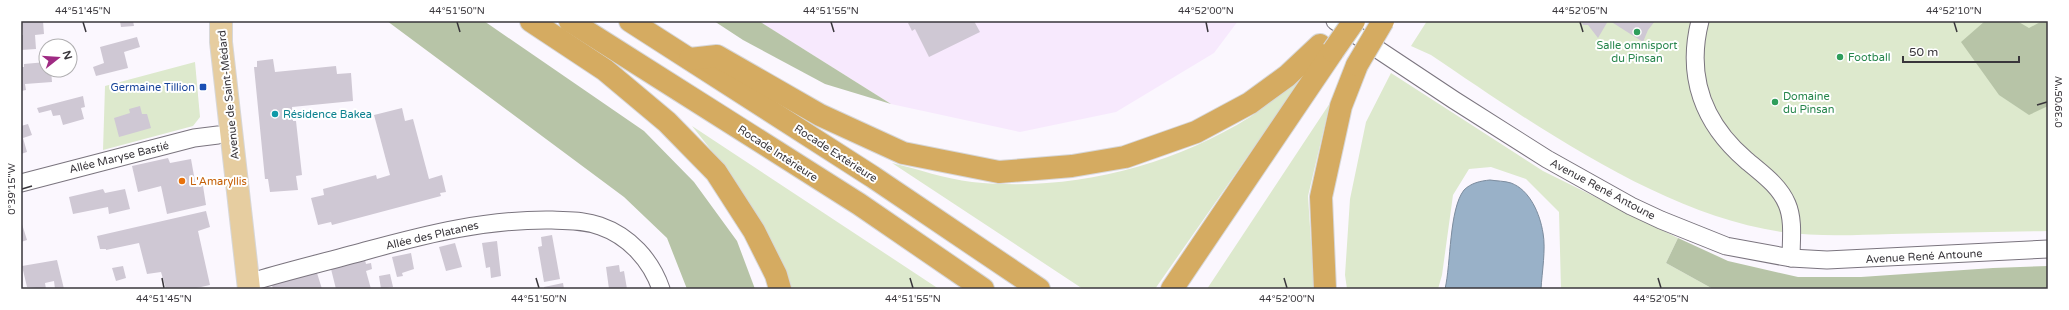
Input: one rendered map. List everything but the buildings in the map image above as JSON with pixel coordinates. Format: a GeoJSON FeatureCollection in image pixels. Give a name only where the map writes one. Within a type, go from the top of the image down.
{"type":"FeatureCollection","features":[{"type":"Feature","properties":{"kind":"highway"},"geometry":{"type":"LineString","coordinates":[[531,21],[605,70],[667,122],[716,172],[754,231],[776,275],[780,289]]}},
{"type":"Feature","properties":{"kind":"highway","name":"Rocade Intérieure"},"geometry":{"type":"LineString","coordinates":[[570,21],[859,204],[983,289]]}},
{"type":"Feature","properties":{"kind":"highway","name":"Rocade Extérieure"},"geometry":{"type":"LineString","coordinates":[[630,21],[872,176],[1039,289]]}},
{"type":"Feature","properties":{"kind":"highway"},"geometry":{"type":"LineString","coordinates":[[1325,289],[1321,197],[1341,106],[1339,21]]}},
{"type":"Feature","properties":{"kind":"highway"},"geometry":{"type":"LineString","coordinates":[[1190,289],[1339,54],[1354,21]]}},
{"type":"Feature","properties":{"kind":"highway"},"geometry":{"type":"LineString","coordinates":[[1172,289],[1339,54],[1369,21]]}},
{"type":"Feature","properties":{"kind":"highway"},"geometry":{"type":"LineString","coordinates":[[690,59],[717,56],[820,115],[903,152],[999,172],[1072,166],[1125,157],[1196,132],[1250,103],[1286,76],[1339,54],[1383,21]]}},
{"type":"Feature","properties":{"kind":"main road","name":"Avenue de Saint-Médard"},"geometry":{"type":"LineString","coordinates":[[207,21],[225,134],[244,287]]}},
{"type":"Feature","properties":{"kind":"main road","name":"Avenue de Saint-Médard"},"geometry":{"type":"LineString","coordinates":[[221,21],[225,134]]}},
{"type":"Feature","properties":{"kind":"street","name":"Avenue René Antoune"},"geometry":{"type":"LineString","coordinates":[[1336,21],[1454,100],[1534,151],[1631,206],[1661,220],[1726,246],[1790,258],[1827,260],[1881,259],[2048,249]]}},
{"type":"Feature","properties":{"kind":"street"},"geometry":{"type":"LineString","coordinates":[[1700,21],[1694,58],[1698,88],[1707,114],[1729,144],[1765,175],[1782,193],[1788,205],[1791,218],[1790,258]]}},
{"type":"Feature","properties":{"kind":"street","name":"Allée Maryse Bastié"},"geometry":{"type":"LineString","coordinates":[[21,183],[194,138],[225,134]]}},
{"type":"Feature","properties":{"kind":"street","name":"Allée des Platanes"},"geometry":{"type":"LineString","coordinates":[[244,287],[296,269],[463,226],[510,221],[573,220],[600,226],[625,239],[648,263],[661,289]]}},
{"type":"Feature","properties":{"kind":"shaded area"},"geometry":{"type":"Polygon","coordinates":[[[759,21],[1238,21],[1214,53],[1116,112],[1020,132],[891,104],[759,21]]]}},
{"type":"Feature","properties":{"kind":"green space"},"geometry":{"type":"Polygon","coordinates":[[[387,21],[484,21],[644,131],[694,182],[737,241],[755,289],[687,289],[667,238],[624,197],[387,21]]]}},
{"type":"Feature","properties":{"kind":"green space"},"geometry":{"type":"Polygon","coordinates":[[[714,21],[759,21],[891,104],[825,84],[743,40],[714,21]]]}},
{"type":"Feature","properties":{"kind":"green space","name":"Domaine du Pinsan"},"geometry":{"type":"Polygon","coordinates":[[[1427,21],[2048,21],[2048,231],[1850,235],[1796,234],[1736,222],[1690,207],[1599,163],[1511,109],[1431,55],[1411,46],[1427,21]]]}},
{"type":"Feature","properties":{"kind":"green space"},"geometry":{"type":"Polygon","coordinates":[[[1985,21],[2017,21],[2029,28],[2042,21],[2048,21],[2048,106],[2029,115],[1999,95],[1961,42],[1985,21]]]}},
{"type":"Feature","properties":{"kind":"green space"},"geometry":{"type":"Polygon","coordinates":[[[195,62],[200,117],[193,126],[103,150],[105,86],[195,62]]]}},
{"type":"Feature","properties":{"kind":"green space"},"geometry":{"type":"Polygon","coordinates":[[[1391,73],[1543,171],[1678,238],[1666,263],[1713,289],[1561,289],[1559,212],[1526,179],[1491,167],[1469,169],[1453,195],[1442,275],[1438,289],[1347,289],[1345,275],[1350,199],[1366,122],[1391,73]]]}},
{"type":"Feature","properties":{"kind":"green space"},"geometry":{"type":"Polygon","coordinates":[[[1305,74],[1155,289],[1083,289],[892,163],[962,181],[1008,184],[1044,183],[1081,179],[1116,172],[1151,163],[1218,135],[1250,117],[1305,74]]]}},
{"type":"Feature","properties":{"kind":"green space"},"geometry":{"type":"Polygon","coordinates":[[[1330,103],[1308,196],[1314,289],[1207,289],[1330,103]]]}},
{"type":"Feature","properties":{"kind":"green space"},"geometry":{"type":"Polygon","coordinates":[[[692,126],[939,289],[790,289],[731,175],[692,126]]]}},
{"type":"Feature","properties":{"kind":"green space"},"geometry":{"type":"Polygon","coordinates":[[[1678,238],[1728,261],[1798,277],[1861,277],[1993,268],[2048,266],[2048,289],[1713,289],[1666,263],[1678,238]]]}},
{"type":"Feature","properties":{"kind":"water"},"geometry":{"type":"Polygon","coordinates":[[[1490,180],[1509,182],[1518,186],[1529,197],[1537,211],[1542,226],[1544,239],[1541,289],[1445,289],[1453,223],[1459,199],[1464,190],[1473,184],[1490,180]]]}},
{"type":"Feature","properties":{"kind":"place","name":"Salle omnisport du Pinsan"},"geometry":{"type":"Point","coordinates":[1637,32]}},
{"type":"Feature","properties":{"kind":"place","name":"Football"},"geometry":{"type":"Point","coordinates":[1840,57]}},
{"type":"Feature","properties":{"kind":"place","name":"Germaine Tillion"},"geometry":{"type":"Point","coordinates":[203,87]}},
{"type":"Feature","properties":{"kind":"place","name":"Domaine du Pinsan"},"geometry":{"type":"Point","coordinates":[1775,102]}},
{"type":"Feature","properties":{"kind":"place","name":"Résidence Bakea"},"geometry":{"type":"Point","coordinates":[275,114]}},
{"type":"Feature","properties":{"kind":"place","name":"L'Amaryllis"},"geometry":{"type":"Point","coordinates":[182,181]}}]}
